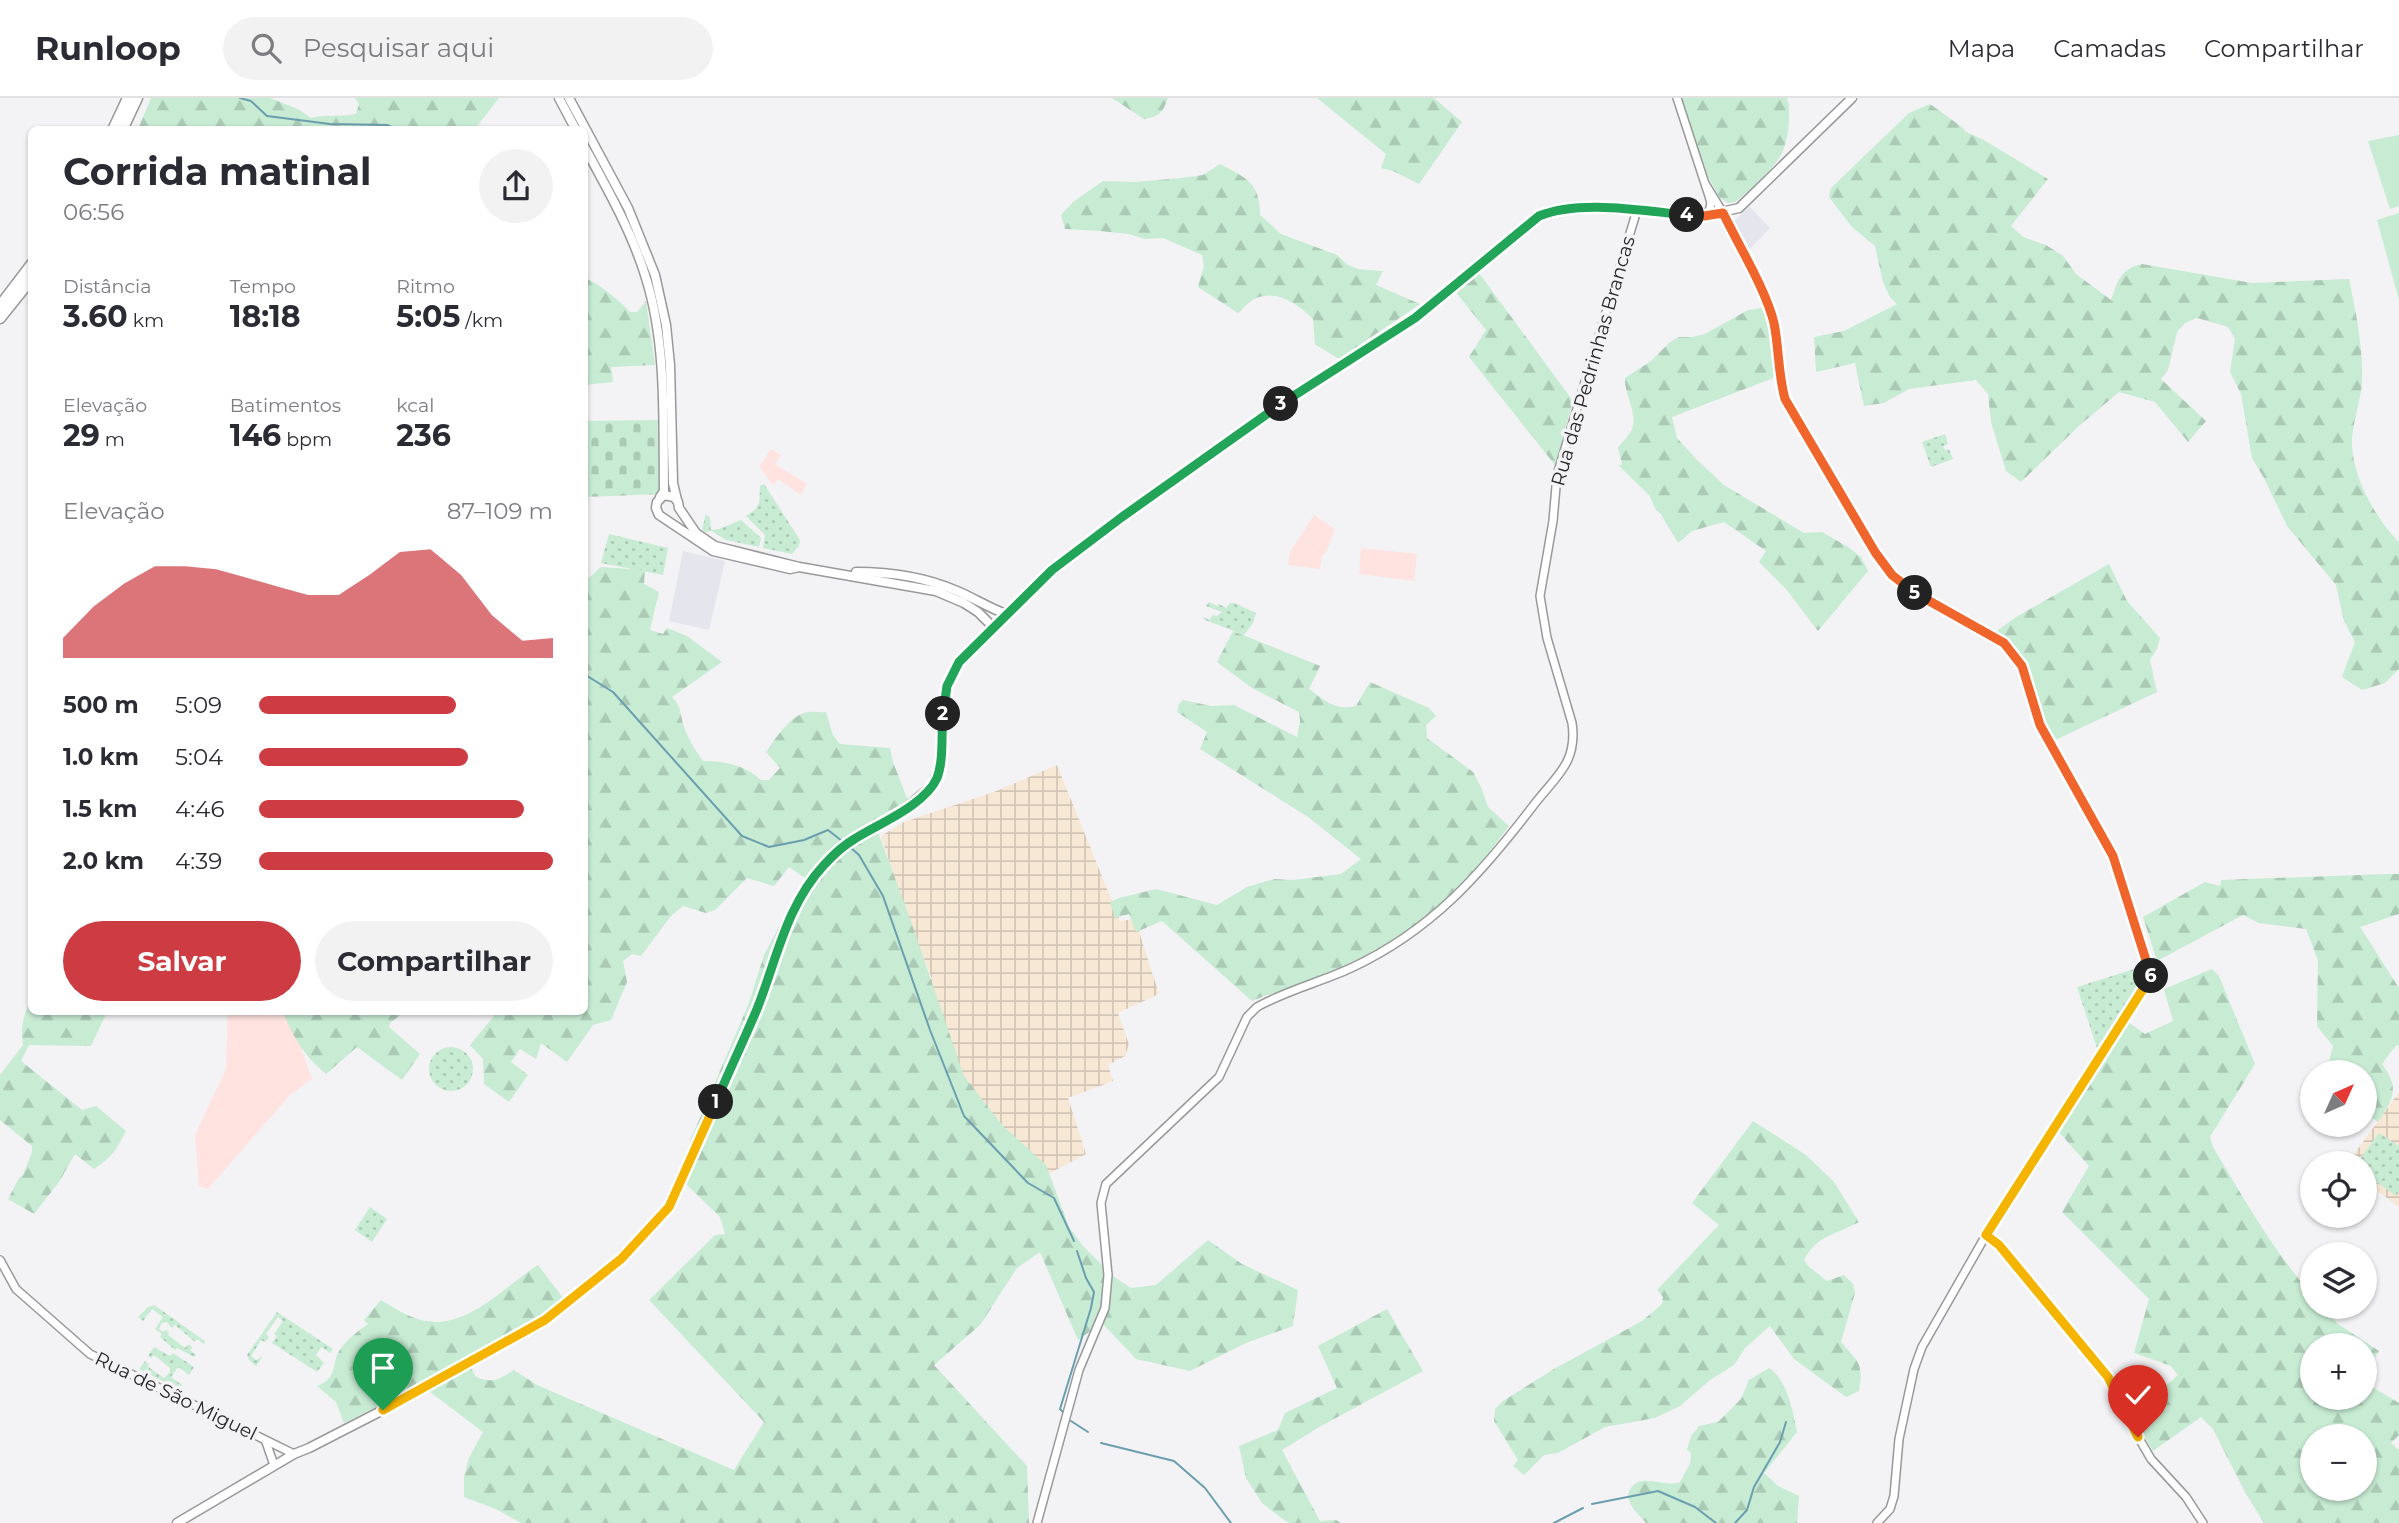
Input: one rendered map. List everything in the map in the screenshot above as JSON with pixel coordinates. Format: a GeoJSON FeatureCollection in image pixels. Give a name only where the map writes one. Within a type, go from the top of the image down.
{"type":"FeatureCollection","features":[{"type":"Feature","properties":{"kind":"highway"},"geometry":{"type":"LineString","coordinates":[[115,126],[128,98]]}},
{"type":"Feature","properties":{"kind":"highway"},"geometry":{"type":"LineString","coordinates":[[124,126],[137,98]]}},
{"type":"Feature","properties":{"kind":"highway"},"geometry":{"type":"LineString","coordinates":[[0,306],[28,269]]}},
{"type":"Feature","properties":{"kind":"highway"},"geometry":{"type":"LineString","coordinates":[[0,318],[28,283]]}},
{"type":"Feature","properties":{"kind":"main road"},"geometry":{"type":"LineString","coordinates":[[559,98],[574,126]]}},
{"type":"Feature","properties":{"kind":"main road"},"geometry":{"type":"LineString","coordinates":[[569,98],[584,126]]}},
{"type":"Feature","properties":{"kind":"main road"},"geometry":{"type":"LineString","coordinates":[[177,1523],[293,1454],[309,1448],[545,1320],[621,1259],[669,1207],[757,1008],[783,931],[799,900],[821,868],[834,855],[854,839],[901,812],[932,786],[940,766],[943,705],[947,686],[959,662],[1052,570],[1237,433],[1415,318],[1539,216],[1551,211],[1589,208],[1708,216],[1723,213],[1746,203],[1852,98]]}},
{"type":"Feature","properties":{"kind":"main road"},"geometry":{"type":"LineString","coordinates":[[588,133],[628,208],[655,275],[666,326],[673,483],[678,504],[696,533],[708,543],[722,549],[799,567],[936,591],[964,603],[993,627]]}},
{"type":"Feature","properties":{"kind":"main road"},"geometry":{"type":"LineString","coordinates":[[588,154],[619,212],[646,277],[656,327],[662,389],[664,491],[657,502],[659,514],[713,551],[790,569],[799,567]]}},
{"type":"Feature","properties":{"kind":"main road"},"geometry":{"type":"LineString","coordinates":[[662,389],[671,394]]}},
{"type":"Feature","properties":{"kind":"main road"},"geometry":{"type":"LineString","coordinates":[[660,497],[667,495],[678,504]]}},
{"type":"Feature","properties":{"kind":"main road"},"geometry":{"type":"LineString","coordinates":[[666,518],[676,514],[678,504]]}},
{"type":"Feature","properties":{"kind":"main road"},"geometry":{"type":"LineString","coordinates":[[830,572],[885,572],[922,579],[954,589],[1006,614]]}},
{"type":"Feature","properties":{"kind":"main road"},"geometry":{"type":"LineString","coordinates":[[983,617],[989,608]]}},
{"type":"Feature","properties":{"kind":"street"},"geometry":{"type":"LineString","coordinates":[[1677,98],[1711,203],[1708,216]]}},
{"type":"Feature","properties":{"kind":"street"},"geometry":{"type":"LineString","coordinates":[[1706,185],[1723,213],[1770,310],[1775,331],[1780,383],[1785,399],[1875,552],[1892,575],[1903,584],[1922,598],[2004,643],[2022,666],[2046,736],[2113,856],[2153,983],[2145,986],[2057,1122],[1986,1235],[1922,1347],[1914,1369],[1899,1439],[1894,1496],[1890,1509],[1877,1523]]}},
{"type":"Feature","properties":{"kind":"street","name":"Rua das Pedrinhas Brancas"},"geometry":{"type":"LineString","coordinates":[[1037,1523],[1079,1370],[1105,1308],[1108,1275],[1101,1203],[1105,1184],[1219,1077],[1247,1017],[1257,1007],[1353,967],[1411,934],[1432,918],[1453,900],[1499,850],[1570,758],[1573,748],[1572,723],[1547,638],[1540,596],[1553,521],[1557,475],[1636,210]]}},
{"type":"Feature","properties":{"kind":"street"},"geometry":{"type":"LineString","coordinates":[[1986,1235],[1999,1245],[2108,1377],[2126,1416],[2151,1458],[2186,1497],[2203,1523]]}},
{"type":"Feature","properties":{"kind":"street","name":"Rua de São Miguel"},"geometry":{"type":"LineString","coordinates":[[0,1260],[16,1289],[90,1354],[293,1454]]}},
{"type":"Feature","properties":{"kind":"street","name":"Rua de São Miguel"},"geometry":{"type":"LineString","coordinates":[[266,1442],[274,1465]]}},
{"type":"Feature","properties":{"kind":"shaded area"},"geometry":{"type":"Polygon","coordinates":[[[1749,206],[1770,228],[1748,251],[1733,223],[1749,206]]]}},
{"type":"Feature","properties":{"kind":"shaded area"},"geometry":{"type":"Polygon","coordinates":[[[771,449],[781,455],[775,464],[807,484],[801,495],[778,479],[773,485],[761,469],[760,466],[771,449]]]}},
{"type":"Feature","properties":{"kind":"shaded area"},"geometry":{"type":"Polygon","coordinates":[[[1314,515],[1335,529],[1325,555],[1322,555],[1320,569],[1288,565],[1290,552],[1314,515]]]}},
{"type":"Feature","properties":{"kind":"shaded area"},"geometry":{"type":"Polygon","coordinates":[[[1361,548],[1417,554],[1414,581],[1359,574],[1361,548]]]}},
{"type":"Feature","properties":{"kind":"shaded area"},"geometry":{"type":"Polygon","coordinates":[[[683,551],[725,561],[709,630],[669,621],[683,551]]]}},
{"type":"Feature","properties":{"kind":"shaded area"},"geometry":{"type":"Polygon","coordinates":[[[1057,765],[1120,921],[1135,919],[1159,994],[1118,1013],[1129,1045],[1125,1056],[1108,1065],[1113,1081],[1068,1098],[1086,1154],[1039,1179],[971,1101],[919,984],[932,979],[907,916],[881,836],[904,822],[994,792],[1057,765]]]}},
{"type":"Feature","properties":{"kind":"shaded area"},"geometry":{"type":"Polygon","coordinates":[[[228,1015],[289,1015],[312,1079],[289,1096],[208,1189],[199,1186],[195,1135],[226,1069],[228,1015]]]}},
{"type":"Feature","properties":{"kind":"shaded area"},"geometry":{"type":"Polygon","coordinates":[[[2399,1092],[2399,1207],[2377,1191],[2377,1151],[2356,1151],[2366,1138],[2377,1137],[2377,1122],[2399,1092]]]}},
{"type":"Feature","properties":{"kind":"green space"},"geometry":{"type":"Polygon","coordinates":[[[151,98],[270,98],[298,109],[311,118],[356,114],[359,104],[355,98],[499,98],[477,126],[139,126],[151,98]]]}},
{"type":"Feature","properties":{"kind":"green space"},"geometry":{"type":"Polygon","coordinates":[[[1112,98],[1168,98],[1160,113],[1144,119],[1112,98]]]}},
{"type":"Feature","properties":{"kind":"green space"},"geometry":{"type":"Polygon","coordinates":[[[1317,98],[1434,98],[1462,122],[1419,184],[1381,168],[1386,154],[1317,98]]]}},
{"type":"Feature","properties":{"kind":"green space"},"geometry":{"type":"Polygon","coordinates":[[[1681,98],[1787,98],[1789,120],[1782,153],[1765,175],[1735,202],[1728,203],[1720,198],[1695,153],[1684,119],[1681,98]]]}},
{"type":"Feature","properties":{"kind":"green space"},"geometry":{"type":"Polygon","coordinates":[[[1930,104],[1966,132],[2048,179],[2011,226],[2023,237],[2046,245],[2063,256],[2076,274],[2111,300],[2124,273],[2142,264],[2252,283],[2349,279],[2362,368],[2352,438],[2354,459],[2368,498],[2382,522],[2399,542],[2399,669],[2385,683],[2362,690],[2342,677],[2355,642],[2344,621],[2336,585],[2287,526],[2252,458],[2241,394],[2230,372],[2235,339],[2228,327],[2197,318],[2185,323],[2177,332],[2168,370],[2161,379],[2206,421],[2188,442],[2155,402],[2119,392],[2021,482],[2006,471],[1991,422],[1988,394],[1976,380],[1909,389],[1884,403],[1864,406],[1855,363],[1816,372],[1814,337],[1844,331],[1897,304],[1890,297],[1883,282],[1875,246],[1851,226],[1829,197],[1831,188],[1909,113],[1930,104]]]}},
{"type":"Feature","properties":{"kind":"green space"},"geometry":{"type":"Polygon","coordinates":[[[2399,135],[2399,206],[2390,209],[2368,141],[2399,135]]]}},
{"type":"Feature","properties":{"kind":"green space"},"geometry":{"type":"Polygon","coordinates":[[[1220,164],[1250,182],[1257,195],[1260,215],[1281,234],[1337,255],[1348,265],[1358,269],[1383,271],[1376,285],[1420,304],[1339,359],[1315,344],[1313,319],[1288,300],[1264,296],[1253,299],[1238,313],[1198,287],[1204,266],[1202,255],[1163,238],[1145,239],[1129,234],[1065,229],[1061,215],[1073,202],[1103,181],[1136,182],[1203,175],[1220,164]]]}},
{"type":"Feature","properties":{"kind":"green space"},"geometry":{"type":"Polygon","coordinates":[[[2399,213],[2399,300],[2377,220],[2399,213]]]}},
{"type":"Feature","properties":{"kind":"green space"},"geometry":{"type":"Polygon","coordinates":[[[1479,273],[1573,401],[1555,465],[1469,357],[1486,330],[1455,291],[1479,273]]]}},
{"type":"Feature","properties":{"kind":"green space"},"geometry":{"type":"Polygon","coordinates":[[[588,280],[609,293],[630,312],[637,312],[646,301],[655,365],[611,367],[613,382],[588,385],[588,280]]]}},
{"type":"Feature","properties":{"kind":"green space"},"geometry":{"type":"Polygon","coordinates":[[[1762,308],[1772,341],[1776,377],[1672,417],[1677,438],[1724,485],[1804,533],[1822,532],[1861,557],[1868,571],[1818,631],[1786,589],[1759,562],[1766,551],[1724,522],[1692,531],[1678,543],[1649,495],[1619,466],[1622,464],[1618,448],[1631,432],[1633,423],[1625,378],[1651,361],[1679,337],[1705,334],[1748,310],[1762,308]]]}},
{"type":"Feature","properties":{"kind":"green space"},"geometry":{"type":"Polygon","coordinates":[[[658,420],[661,494],[588,497],[588,421],[658,420]]]}},
{"type":"Feature","properties":{"kind":"green space"},"geometry":{"type":"Polygon","coordinates":[[[1945,434],[1948,444],[1943,446],[1945,450],[1949,449],[1953,459],[1931,467],[1922,442],[1945,434]]]}},
{"type":"Feature","properties":{"kind":"green space"},"geometry":{"type":"Polygon","coordinates":[[[764,484],[800,540],[799,546],[792,554],[763,548],[765,535],[746,516],[757,507],[760,486],[764,484]]]}},
{"type":"Feature","properties":{"kind":"green space"},"geometry":{"type":"Polygon","coordinates":[[[706,514],[710,518],[711,530],[741,520],[761,538],[759,547],[726,540],[712,531],[705,532],[702,529],[706,514]]]}},
{"type":"Feature","properties":{"kind":"green space"},"geometry":{"type":"Polygon","coordinates":[[[609,534],[668,548],[663,575],[601,563],[609,534]]]}},
{"type":"Feature","properties":{"kind":"green space"},"geometry":{"type":"Polygon","coordinates":[[[2109,564],[2127,601],[2160,638],[2150,660],[2157,692],[2051,742],[2015,657],[1987,638],[2016,617],[2109,564]]]}},
{"type":"Feature","properties":{"kind":"green space"},"geometry":{"type":"Polygon","coordinates":[[[601,567],[645,570],[644,584],[659,592],[650,630],[663,634],[667,628],[687,636],[722,662],[672,697],[679,706],[689,739],[703,761],[734,765],[761,780],[769,780],[780,768],[766,752],[789,722],[810,712],[826,712],[833,735],[840,744],[890,748],[910,806],[876,827],[964,1076],[1002,1125],[1046,1165],[1069,1227],[1083,1246],[1113,1276],[1131,1288],[1156,1285],[1208,1240],[1242,1264],[1298,1290],[1293,1326],[1246,1343],[1190,1371],[1136,1359],[1102,1323],[1078,1340],[1040,1252],[1017,1268],[980,1325],[934,1365],[1027,1466],[1029,1523],[521,1523],[496,1509],[464,1497],[464,1476],[469,1458],[483,1432],[421,1385],[344,1423],[336,1402],[317,1386],[332,1374],[341,1348],[368,1324],[364,1320],[381,1300],[410,1316],[428,1321],[446,1321],[478,1308],[538,1265],[563,1298],[533,1324],[466,1358],[476,1377],[496,1380],[514,1370],[537,1385],[734,1470],[764,1422],[649,1300],[715,1235],[725,1234],[720,1217],[686,1184],[701,1147],[690,1141],[749,1003],[764,955],[805,878],[789,867],[774,886],[747,878],[715,910],[706,913],[683,906],[671,916],[641,956],[632,954],[623,961],[627,982],[611,1020],[593,1025],[567,1062],[541,1043],[536,1059],[520,1049],[511,1062],[528,1075],[509,1102],[484,1084],[483,1059],[470,1045],[493,1015],[588,1015],[588,578],[601,567]]]}},
{"type":"Feature","properties":{"kind":"green space"},"geometry":{"type":"Polygon","coordinates":[[[1209,602],[1226,608],[1230,603],[1234,603],[1256,613],[1253,623],[1244,635],[1203,619],[1204,617],[1209,620],[1213,615],[1217,616],[1222,612],[1206,606],[1209,602]]]}},
{"type":"Feature","properties":{"kind":"green space"},"geometry":{"type":"Polygon","coordinates":[[[1233,631],[1320,666],[1309,689],[1331,704],[1342,707],[1356,706],[1370,682],[1429,708],[1436,716],[1426,725],[1427,738],[1473,772],[1488,807],[1509,826],[1468,880],[1424,923],[1369,954],[1299,987],[1252,1001],[1162,921],[1136,932],[1129,914],[1115,918],[1110,902],[1156,889],[1217,905],[1247,887],[1274,879],[1293,880],[1341,874],[1361,859],[1308,817],[1200,749],[1207,732],[1177,712],[1183,700],[1211,706],[1234,705],[1297,737],[1299,712],[1252,688],[1217,662],[1233,631]]]}},
{"type":"Feature","properties":{"kind":"green space"},"geometry":{"type":"Polygon","coordinates":[[[2399,874],[2399,914],[2360,927],[2399,988],[2399,1046],[2396,1045],[2382,1064],[2391,1079],[2393,1092],[2378,1122],[2377,1060],[2329,1060],[2333,1046],[2317,1026],[2318,960],[2306,929],[2259,923],[2243,915],[2157,961],[2143,917],[2205,882],[2220,886],[2221,880],[2399,874]]]}},
{"type":"Feature","properties":{"kind":"green space"},"geometry":{"type":"Polygon","coordinates":[[[2141,967],[2143,976],[2097,1048],[2077,987],[2141,967]]]}},
{"type":"Feature","properties":{"kind":"green space"},"geometry":{"type":"Polygon","coordinates":[[[2212,969],[2219,976],[2255,1064],[2210,1137],[2213,1147],[2271,1242],[2300,1280],[2300,1319],[2333,1319],[2352,1333],[2300,1333],[2300,1410],[2377,1410],[2377,1390],[2399,1403],[2399,1435],[2391,1443],[2399,1450],[2399,1523],[2264,1523],[2213,1429],[2201,1417],[2153,1451],[2132,1416],[2178,1375],[2171,1366],[2134,1353],[2149,1299],[2062,1212],[2089,1166],[2058,1131],[2062,1116],[2124,1019],[2145,1034],[2173,1021],[2164,989],[2212,969]]]}},
{"type":"Feature","properties":{"kind":"green space"},"geometry":{"type":"Polygon","coordinates":[[[28,1005],[28,1015],[106,1015],[91,1046],[29,1045],[21,1061],[82,1110],[96,1106],[126,1131],[113,1153],[94,1169],[75,1154],[59,1182],[34,1214],[8,1199],[23,1175],[32,1146],[0,1120],[0,1075],[23,1045],[22,1032],[28,1005]]]}},
{"type":"Feature","properties":{"kind":"green space"},"geometry":{"type":"Polygon","coordinates":[[[284,1015],[400,1015],[389,1027],[420,1054],[402,1080],[357,1047],[326,1074],[311,1060],[284,1015]]]}},
{"type":"Feature","properties":{"kind":"green space"},"geometry":{"type":"Polygon","coordinates":[[[451,1047],[466,1054],[473,1069],[466,1084],[451,1091],[436,1084],[429,1069],[436,1054],[451,1047]]]}},
{"type":"Feature","properties":{"kind":"green space"},"geometry":{"type":"Polygon","coordinates":[[[1753,1121],[1806,1155],[1834,1182],[1859,1222],[1821,1240],[1804,1260],[1827,1281],[1844,1275],[1853,1284],[1855,1293],[1841,1342],[1860,1368],[1859,1391],[1846,1397],[1794,1359],[1770,1326],[1745,1348],[1734,1365],[1710,1380],[1680,1406],[1655,1418],[1605,1427],[1558,1453],[1544,1455],[1524,1475],[1513,1466],[1518,1460],[1494,1421],[1495,1409],[1503,1401],[1554,1369],[1642,1321],[1662,1304],[1663,1297],[1657,1290],[1719,1225],[1692,1203],[1753,1121]]]}},
{"type":"Feature","properties":{"kind":"green space"},"geometry":{"type":"Polygon","coordinates":[[[2379,1133],[2399,1146],[2399,1192],[2396,1196],[2377,1182],[2377,1151],[2366,1151],[2379,1133]]]}},
{"type":"Feature","properties":{"kind":"green space"},"geometry":{"type":"Polygon","coordinates":[[[370,1207],[387,1219],[372,1242],[355,1230],[370,1207]]]}},
{"type":"Feature","properties":{"kind":"green space"},"geometry":{"type":"Polygon","coordinates":[[[154,1305],[205,1341],[204,1344],[197,1339],[195,1342],[175,1325],[172,1328],[167,1322],[162,1323],[159,1329],[169,1332],[168,1335],[185,1348],[189,1344],[192,1347],[190,1350],[196,1355],[194,1357],[177,1348],[175,1350],[160,1337],[162,1334],[155,1329],[163,1317],[152,1309],[143,1321],[138,1317],[154,1305]]]}},
{"type":"Feature","properties":{"kind":"green space"},"geometry":{"type":"Polygon","coordinates":[[[1387,1309],[1423,1371],[1282,1450],[1320,1521],[1336,1520],[1341,1523],[1289,1523],[1262,1503],[1246,1478],[1239,1446],[1278,1430],[1285,1413],[1337,1388],[1318,1346],[1387,1309]]]}},
{"type":"Feature","properties":{"kind":"green space"},"geometry":{"type":"Polygon","coordinates":[[[277,1312],[333,1349],[330,1353],[321,1347],[316,1355],[324,1363],[317,1372],[272,1343],[277,1336],[274,1334],[283,1321],[278,1317],[266,1334],[269,1337],[265,1342],[261,1340],[251,1356],[256,1360],[263,1356],[256,1366],[249,1360],[247,1355],[277,1312]]]}},
{"type":"Feature","properties":{"kind":"green space"},"geometry":{"type":"Polygon","coordinates":[[[154,1347],[170,1356],[173,1353],[194,1367],[189,1375],[178,1367],[171,1377],[182,1385],[179,1389],[139,1369],[145,1361],[149,1364],[147,1366],[164,1378],[170,1372],[170,1368],[154,1355],[151,1358],[148,1356],[154,1347]]]}},
{"type":"Feature","properties":{"kind":"green space"},"geometry":{"type":"Polygon","coordinates":[[[1769,1368],[1785,1388],[1797,1432],[1764,1473],[1778,1486],[1799,1496],[1797,1523],[1646,1523],[1628,1498],[1631,1488],[1641,1481],[1680,1482],[1690,1464],[1691,1453],[1687,1450],[1691,1436],[1699,1426],[1718,1422],[1741,1399],[1749,1380],[1769,1368]]]}},
{"type":"Feature","properties":{"kind":"waterway"},"geometry":{"type":"LineString","coordinates":[[240,98],[251,101],[267,116],[330,124],[389,126]]}},
{"type":"Feature","properties":{"kind":"waterway"},"geometry":{"type":"LineString","coordinates":[[588,676],[613,692],[742,836],[769,847],[804,840],[828,830],[842,841]]}},
{"type":"Feature","properties":{"kind":"waterway"},"geometry":{"type":"LineString","coordinates":[[851,848],[859,855],[883,896],[930,1030],[964,1116],[1028,1183],[1054,1198],[1074,1241]]}},
{"type":"Feature","properties":{"kind":"waterway"},"geometry":{"type":"LineString","coordinates":[[1063,1412],[1060,1409],[1094,1292],[1077,1251]]}},
{"type":"Feature","properties":{"kind":"waterway"},"geometry":{"type":"LineString","coordinates":[[1071,1421],[1088,1432]]}},
{"type":"Feature","properties":{"kind":"waterway"},"geometry":{"type":"LineString","coordinates":[[1735,1523],[1747,1510],[1754,1487],[1780,1442],[1786,1422]]}},
{"type":"Feature","properties":{"kind":"waterway"},"geometry":{"type":"LineString","coordinates":[[1101,1443],[1174,1461],[1205,1488],[1231,1523]]}},
{"type":"Feature","properties":{"kind":"waterway"},"geometry":{"type":"LineString","coordinates":[[1592,1504],[1658,1491],[1695,1507],[1716,1523]]}},
{"type":"Feature","properties":{"kind":"waterway"},"geometry":{"type":"LineString","coordinates":[[1554,1523],[1583,1508]]}},
{"type":"Feature","properties":{"kind":"route"},"geometry":{"type":"LineString","coordinates":[[383,1410],[545,1320],[621,1259],[669,1207],[757,1008],[783,931],[799,900],[821,868],[834,855],[854,839],[901,812],[927,792],[936,780],[940,766],[943,705],[947,686],[959,662],[986,634],[1052,570],[1082,547],[1237,433],[1415,318],[1539,216],[1551,211],[1589,208],[1704,216],[1723,213],[1770,310],[1775,331],[1780,383],[1785,399],[1852,515],[1892,575],[1922,598],[2004,643],[2013,653],[2026,675],[2040,725],[2051,748],[2113,856],[2153,983],[2145,986],[1986,1235],[1999,1245],[2108,1377],[2138,1437]]}}]}
